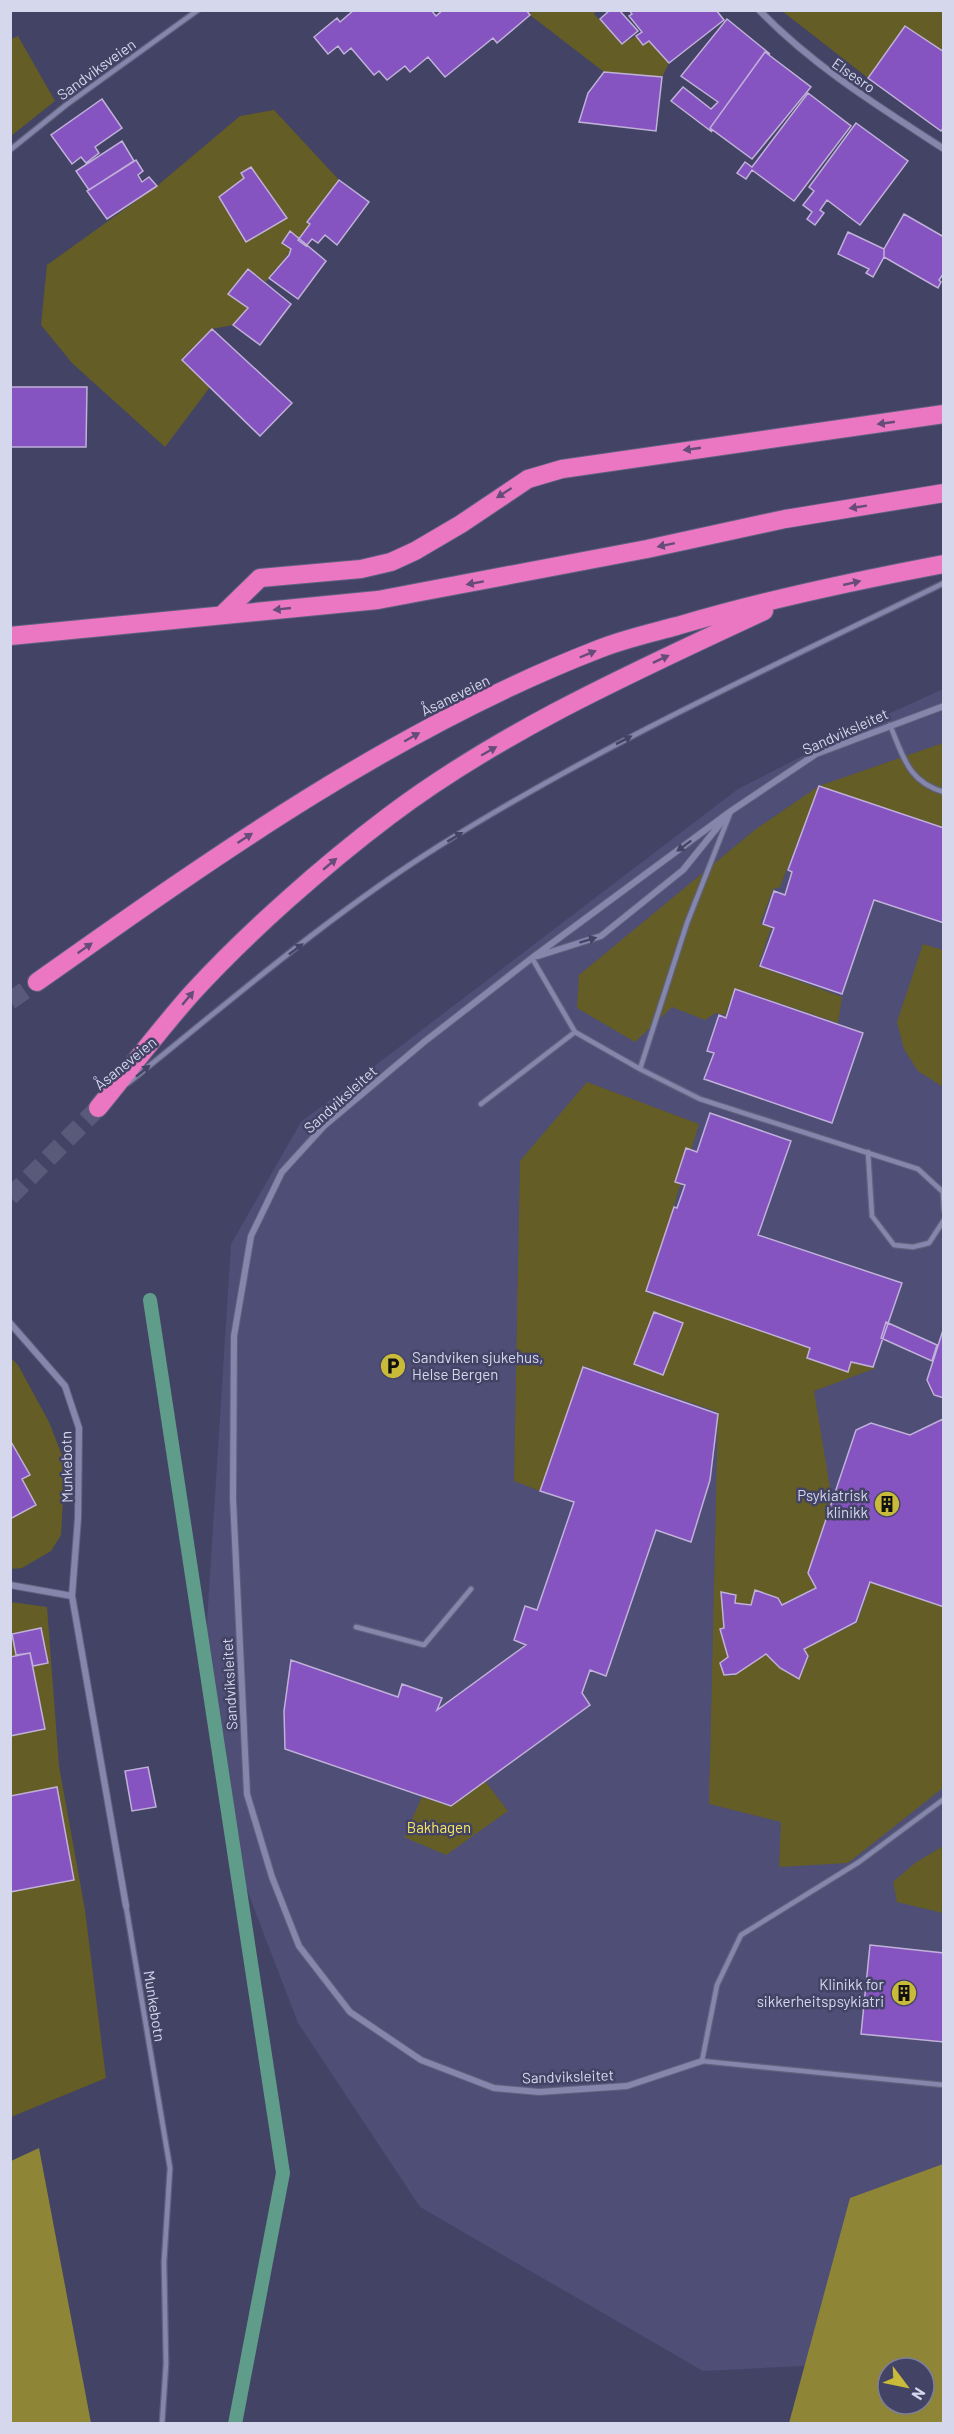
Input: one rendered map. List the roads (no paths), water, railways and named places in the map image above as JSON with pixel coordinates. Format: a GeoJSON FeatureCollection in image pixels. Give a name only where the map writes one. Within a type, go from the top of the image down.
{"type":"FeatureCollection","features":[{"type":"Feature","properties":{"kind":"highway"},"geometry":{"type":"LineString","coordinates":[[222,615],[260,578],[361,569],[391,562],[461,524],[503,493],[528,479],[562,469],[944,414]]}},
{"type":"Feature","properties":{"kind":"highway"},"geometry":{"type":"LineString","coordinates":[[10,636],[378,600],[647,549],[785,519],[944,493]]}},
{"type":"Feature","properties":{"kind":"highway","name":"Åsaneveien"},"geometry":{"type":"LineString","coordinates":[[37,982],[199,868],[307,798],[420,732],[535,676],[601,648],[724,612],[944,564]]}},
{"type":"Feature","properties":{"kind":"highway"},"geometry":{"type":"LineString","coordinates":[[98,1108],[193,992],[249,937],[389,815],[461,768],[549,717],[648,665],[795,596]]}},
{"type":"Feature","properties":{"kind":"street","name":"Elsesro"},"geometry":{"type":"LineString","coordinates":[[759,10],[787,40],[838,80],[944,148]]}},
{"type":"Feature","properties":{"kind":"street","name":"Sandviksleitet"},"geometry":{"type":"LineString","coordinates":[[702,2061],[627,2085],[539,2092],[494,2088],[421,2060],[350,2012],[299,1946],[272,1877],[247,1794],[236,1592],[234,1336],[251,1236],[282,1172],[324,1126],[424,1042],[532,958],[731,811],[816,754],[890,724],[944,706]]}},
{"type":"Feature","properties":{"kind":"street","name":"Sandviksleitet"},"geometry":{"type":"LineString","coordinates":[[532,958],[601,936],[684,870],[731,811]]}},
{"type":"Feature","properties":{"kind":"street","name":"Munkebotn"},"geometry":{"type":"LineString","coordinates":[[10,1323],[65,1386],[79,1428],[78,1518],[72,1596],[126,1906]]}},
{"type":"Feature","properties":{"kind":"street"},"geometry":{"type":"LineString","coordinates":[[10,1585],[72,1596]]}},
{"type":"Feature","properties":{"kind":"lane","name":"Sandviksveien"},"geometry":{"type":"LineString","coordinates":[[10,150],[66,105],[198,10]]}},
{"type":"Feature","properties":{"kind":"lane","name":"Åsaneveien"},"geometry":{"type":"LineString","coordinates":[[98,1108],[282,959],[437,847],[612,746],[944,583]]}},
{"type":"Feature","properties":{"kind":"lane"},"geometry":{"type":"LineString","coordinates":[[890,724],[913,774],[921,783],[944,792]]}},
{"type":"Feature","properties":{"kind":"lane"},"geometry":{"type":"LineString","coordinates":[[640,1069],[687,923],[731,811]]}},
{"type":"Feature","properties":{"kind":"lane"},"geometry":{"type":"LineString","coordinates":[[532,958],[575,1032],[640,1069],[700,1099],[918,1169],[943,1192],[944,1210]]}},
{"type":"Feature","properties":{"kind":"lane"},"geometry":{"type":"LineString","coordinates":[[481,1104],[575,1032]]}},
{"type":"Feature","properties":{"kind":"lane"},"geometry":{"type":"LineString","coordinates":[[868,1152],[872,1216],[894,1245],[913,1247],[929,1243],[944,1220]]}},
{"type":"Feature","properties":{"kind":"lane"},"geometry":{"type":"LineString","coordinates":[[356,1627],[424,1645],[471,1589]]}},
{"type":"Feature","properties":{"kind":"lane"},"geometry":{"type":"LineString","coordinates":[[702,2061],[717,1985],[741,1935],[859,1862],[944,1799]]}},
{"type":"Feature","properties":{"kind":"lane","name":"Munkebotn"},"geometry":{"type":"LineString","coordinates":[[126,1906],[170,2168],[164,2262],[166,2364],[162,2424]]}},
{"type":"Feature","properties":{"kind":"lane","name":"Sandviksleitet"},"geometry":{"type":"LineString","coordinates":[[702,2061],[944,2085]]}},
{"type":"Feature","properties":{"kind":"waterway"},"geometry":{"type":"LineString","coordinates":[[150,1300],[283,2173],[235,2424]]}},
{"type":"Feature","properties":{"kind":"tunnel"},"geometry":{"type":"LineString","coordinates":[[10,1001],[37,982]]}},
{"type":"Feature","properties":{"kind":"tunnel"},"geometry":{"type":"LineString","coordinates":[[10,1197],[98,1108]]}},
{"type":"Feature","properties":{"kind":"place","name":"Sandviken sjukehus, Helse Bergen"},"geometry":{"type":"Point","coordinates":[393,1366]}},
{"type":"Feature","properties":{"kind":"place","name":"Psykiatrisk klinikk"},"geometry":{"type":"Point","coordinates":[887,1504]}},
{"type":"Feature","properties":{"kind":"place","name":"Klinikk for sikkerheitspsykiatri"},"geometry":{"type":"Point","coordinates":[904,1993]}},
{"type":"Feature","properties":{"kind":"park label","name":"Bakhagen"},"geometry":{"type":"Point","coordinates":[439,1827]}}]}
